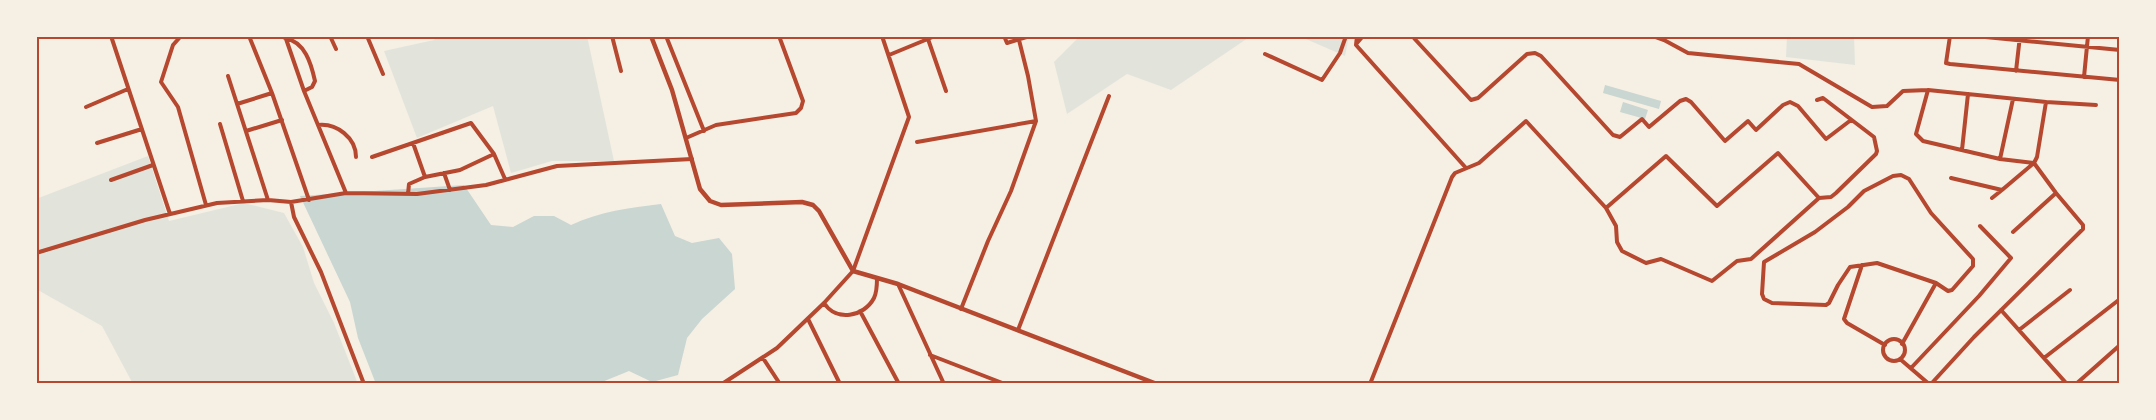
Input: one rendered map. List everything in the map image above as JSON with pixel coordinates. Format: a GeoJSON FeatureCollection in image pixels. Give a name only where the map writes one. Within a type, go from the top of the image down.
{"type":"FeatureCollection","features":[{"type":"Feature","properties":{"kind":"street"},"geometry":{"type":"LineString","coordinates":[[111,36],[170,214]]}},
{"type":"Feature","properties":{"kind":"street"},"geometry":{"type":"LineString","coordinates":[[181,36],[173,46],[161,82],[178,107],[206,205]]}},
{"type":"Feature","properties":{"kind":"street"},"geometry":{"type":"LineString","coordinates":[[249,36],[282,120],[309,200]]}},
{"type":"Feature","properties":{"kind":"street"},"geometry":{"type":"LineString","coordinates":[[330,36],[336,49]]}},
{"type":"Feature","properties":{"kind":"street"},"geometry":{"type":"LineString","coordinates":[[367,36],[383,74]]}},
{"type":"Feature","properties":{"kind":"street"},"geometry":{"type":"LineString","coordinates":[[612,36],[621,71]]}},
{"type":"Feature","properties":{"kind":"street"},"geometry":{"type":"LineString","coordinates":[[651,36],[672,90],[700,189],[710,201],[721,205],[802,202],[813,206],[819,211],[853,271],[898,284],[1146,382],[1157,384]]}},
{"type":"Feature","properties":{"kind":"street"},"geometry":{"type":"LineString","coordinates":[[666,36],[704,131]]}},
{"type":"Feature","properties":{"kind":"street"},"geometry":{"type":"LineString","coordinates":[[686,138],[716,124],[796,113],[801,108],[803,101],[779,36]]}},
{"type":"Feature","properties":{"kind":"street"},"geometry":{"type":"LineString","coordinates":[[722,384],[763,358],[808,319],[853,271],[909,116],[882,36]]}},
{"type":"Feature","properties":{"kind":"street"},"geometry":{"type":"LineString","coordinates":[[889,55],[935,36]]}},
{"type":"Feature","properties":{"kind":"street"},"geometry":{"type":"LineString","coordinates":[[1004,36],[1007,43],[1030,36]]}},
{"type":"Feature","properties":{"kind":"street"},"geometry":{"type":"LineString","coordinates":[[1265,54],[1322,80],[1340,53],[1346,36]]}},
{"type":"Feature","properties":{"kind":"street"},"geometry":{"type":"LineString","coordinates":[[1357,36],[1356,45],[1466,168]]}},
{"type":"Feature","properties":{"kind":"street"},"geometry":{"type":"LineString","coordinates":[[1357,42],[1363,36]]}},
{"type":"Feature","properties":{"kind":"street"},"geometry":{"type":"LineString","coordinates":[[1412,36],[1471,100],[1478,98],[1527,54],[1535,53],[1542,56],[1613,136],[1620,137],[1642,119],[1649,126],[1680,101],[1686,99],[1691,102],[1725,141],[1748,121],[1756,130],[1790,102],[1798,106],[1826,139],[1851,120]]}},
{"type":"Feature","properties":{"kind":"street"},"geometry":{"type":"LineString","coordinates":[[1653,36],[1688,53],[1799,64],[1872,107],[1887,106],[1903,91],[1928,90],[2096,105]]}},
{"type":"Feature","properties":{"kind":"street"},"geometry":{"type":"LineString","coordinates":[[1664,40],[1670,36]]}},
{"type":"Feature","properties":{"kind":"street"},"geometry":{"type":"LineString","coordinates":[[1950,36],[1946,63],[2120,80]]}},
{"type":"Feature","properties":{"kind":"street"},"geometry":{"type":"LineString","coordinates":[[1975,36],[2019,38],[2120,50]]}},
{"type":"Feature","properties":{"kind":"street"},"geometry":{"type":"LineString","coordinates":[[2084,77],[2088,36]]}},
{"type":"Feature","properties":{"kind":"street"},"geometry":{"type":"LineString","coordinates":[[285,37],[295,40],[301,45],[310,62],[315,81],[312,87],[304,90]]}},
{"type":"Feature","properties":{"kind":"street"},"geometry":{"type":"LineString","coordinates":[[285,37],[304,90],[346,193]]}},
{"type":"Feature","properties":{"kind":"street"},"geometry":{"type":"LineString","coordinates":[[2016,71],[2019,38]]}},
{"type":"Feature","properties":{"kind":"street"},"geometry":{"type":"LineString","coordinates":[[928,39],[946,91]]}},
{"type":"Feature","properties":{"kind":"street"},"geometry":{"type":"LineString","coordinates":[[961,309],[988,241],[1011,191],[1036,121],[1019,40]]}},
{"type":"Feature","properties":{"kind":"street"},"geometry":{"type":"LineString","coordinates":[[228,76],[268,200]]}},
{"type":"Feature","properties":{"kind":"street"},"geometry":{"type":"LineString","coordinates":[[86,107],[128,90]]}},
{"type":"Feature","properties":{"kind":"street"},"geometry":{"type":"LineString","coordinates":[[1900,359],[1930,384],[2083,229],[2083,225],[2034,163],[2000,159],[1923,141],[1916,134],[1928,90]]}},
{"type":"Feature","properties":{"kind":"street"},"geometry":{"type":"LineString","coordinates":[[237,104],[272,93]]}},
{"type":"Feature","properties":{"kind":"street"},"geometry":{"type":"LineString","coordinates":[[1962,150],[1968,94]]}},
{"type":"Feature","properties":{"kind":"street"},"geometry":{"type":"LineString","coordinates":[[1018,330],[1109,96]]}},
{"type":"Feature","properties":{"kind":"street"},"geometry":{"type":"LineString","coordinates":[[1370,384],[1448,185],[1455,173],[1479,163],[1526,121],[1606,208],[1616,226],[1618,242],[1622,251],[1646,263],[1661,259],[1712,281],[1737,261],[1751,259],[1819,198],[1836,193],[1876,154],[1874,137],[1823,98],[1818,100]]}},
{"type":"Feature","properties":{"kind":"street"},"geometry":{"type":"LineString","coordinates":[[2000,159],[2013,99]]}},
{"type":"Feature","properties":{"kind":"street"},"geometry":{"type":"LineString","coordinates":[[1992,198],[2034,163],[2037,157],[2046,102]]}},
{"type":"Feature","properties":{"kind":"street"},"geometry":{"type":"LineString","coordinates":[[246,131],[282,120]]}},
{"type":"Feature","properties":{"kind":"street"},"geometry":{"type":"LineString","coordinates":[[917,142],[1036,121]]}},
{"type":"Feature","properties":{"kind":"street"},"geometry":{"type":"LineString","coordinates":[[372,158],[471,123],[494,154],[506,179]]}},
{"type":"Feature","properties":{"kind":"street"},"geometry":{"type":"LineString","coordinates":[[220,124],[244,201]]}},
{"type":"Feature","properties":{"kind":"street"},"geometry":{"type":"LineString","coordinates":[[318,125],[332,126],[345,133],[356,151],[356,157]]}},
{"type":"Feature","properties":{"kind":"street"},"geometry":{"type":"LineString","coordinates":[[98,143],[142,129]]}},
{"type":"Feature","properties":{"kind":"street"},"geometry":{"type":"LineString","coordinates":[[413,143],[425,177]]}},
{"type":"Feature","properties":{"kind":"street"},"geometry":{"type":"LineString","coordinates":[[1606,208],[1666,156],[1717,206],[1778,153],[1819,198]]}},
{"type":"Feature","properties":{"kind":"street"},"geometry":{"type":"LineString","coordinates":[[408,194],[409,184],[425,177],[460,170],[494,154]]}},
{"type":"Feature","properties":{"kind":"street"},"geometry":{"type":"LineString","coordinates":[[36,253],[206,205],[268,200],[291,202],[346,193],[408,194],[486,185],[556,166],[692,159]]}},
{"type":"Feature","properties":{"kind":"street"},"geometry":{"type":"LineString","coordinates":[[112,180],[153,165]]}},
{"type":"Feature","properties":{"kind":"street"},"geometry":{"type":"LineString","coordinates":[[444,173],[450,190]]}},
{"type":"Feature","properties":{"kind":"street"},"geometry":{"type":"LineString","coordinates":[[1901,175],[1908,179],[1931,213],[1973,259],[1973,266],[1952,290],[1948,291],[1936,283],[1877,263],[1850,267],[1838,284],[1830,303],[1826,305],[1772,303],[1764,299],[1762,294],[1764,262],[1816,232],[1848,207],[1864,191],[1893,176],[1901,175]]}},
{"type":"Feature","properties":{"kind":"street"},"geometry":{"type":"LineString","coordinates":[[1951,178],[2002,190]]}},
{"type":"Feature","properties":{"kind":"street"},"geometry":{"type":"LineString","coordinates":[[2013,232],[2056,193]]}},
{"type":"Feature","properties":{"kind":"street"},"geometry":{"type":"LineString","coordinates":[[291,202],[294,217],[321,272],[364,384]]}},
{"type":"Feature","properties":{"kind":"street"},"geometry":{"type":"LineString","coordinates":[[1910,368],[1979,296],[2012,258],[1980,226]]}},
{"type":"Feature","properties":{"kind":"street"},"geometry":{"type":"LineString","coordinates":[[1862,265],[1844,319],[1847,323],[1885,345]]}},
{"type":"Feature","properties":{"kind":"street"},"geometry":{"type":"LineString","coordinates":[[824,303],[828,310],[839,315],[860,312],[876,295],[877,278]]}},
{"type":"Feature","properties":{"kind":"street"},"geometry":{"type":"LineString","coordinates":[[1900,359],[1904,350],[1902,344],[1936,283]]}},
{"type":"Feature","properties":{"kind":"street"},"geometry":{"type":"LineString","coordinates":[[898,284],[944,384]]}},
{"type":"Feature","properties":{"kind":"street"},"geometry":{"type":"LineString","coordinates":[[2019,330],[2070,290]]}},
{"type":"Feature","properties":{"kind":"street"},"geometry":{"type":"LineString","coordinates":[[2044,358],[2120,299]]}},
{"type":"Feature","properties":{"kind":"street"},"geometry":{"type":"LineString","coordinates":[[2002,310],[2067,384]]}},
{"type":"Feature","properties":{"kind":"street"},"geometry":{"type":"LineString","coordinates":[[860,312],[899,384]]}},
{"type":"Feature","properties":{"kind":"street"},"geometry":{"type":"LineString","coordinates":[[808,319],[840,384]]}},
{"type":"Feature","properties":{"kind":"street"},"geometry":{"type":"LineString","coordinates":[[1900,359],[1893,361],[1887,359],[1883,353],[1885,345],[1892,340],[1902,344]]}},
{"type":"Feature","properties":{"kind":"street"},"geometry":{"type":"LineString","coordinates":[[2076,384],[2120,345]]}},
{"type":"Feature","properties":{"kind":"street"},"geometry":{"type":"LineString","coordinates":[[930,355],[1005,384]]}},
{"type":"Feature","properties":{"kind":"street"},"geometry":{"type":"LineString","coordinates":[[763,358],[780,384]]}},
{"type":"Feature","properties":{"kind":"shaded area"},"geometry":{"type":"Polygon","coordinates":[[[438,36],[587,36],[614,161],[552,161],[511,173],[493,106],[417,138],[384,51],[434,40],[438,36]]]}},
{"type":"Feature","properties":{"kind":"shaded area"},"geometry":{"type":"Polygon","coordinates":[[[1080,36],[1251,36],[1171,90],[1127,74],[1067,114],[1054,62],[1080,36]]]}},
{"type":"Feature","properties":{"kind":"shaded area"},"geometry":{"type":"Polygon","coordinates":[[[1299,36],[1349,36],[1345,56],[1299,36]]]}},
{"type":"Feature","properties":{"kind":"shaded area"},"geometry":{"type":"Polygon","coordinates":[[[1787,36],[1854,36],[1855,65],[1786,57],[1787,36]]]}},
{"type":"Feature","properties":{"kind":"shaded area"},"geometry":{"type":"Polygon","coordinates":[[[1605,85],[1661,101],[1659,109],[1603,93],[1605,85]]]}},
{"type":"Feature","properties":{"kind":"shaded area"},"geometry":{"type":"Polygon","coordinates":[[[1623,102],[1648,110],[1645,119],[1620,112],[1623,102]]]}},
{"type":"Feature","properties":{"kind":"shaded area"},"geometry":{"type":"Polygon","coordinates":[[[148,156],[169,221],[244,203],[284,213],[303,247],[314,283],[334,323],[358,384],[133,384],[102,326],[36,289],[36,199],[148,156]]]}},
{"type":"Feature","properties":{"kind":"shaded area"},"geometry":{"type":"Polygon","coordinates":[[[464,185],[491,225],[513,227],[534,216],[554,216],[571,225],[604,213],[661,204],[675,236],[692,243],[719,238],[732,254],[735,289],[702,319],[687,338],[678,375],[652,382],[629,371],[597,384],[376,384],[358,338],[350,302],[300,196],[464,185]]]}}]}
